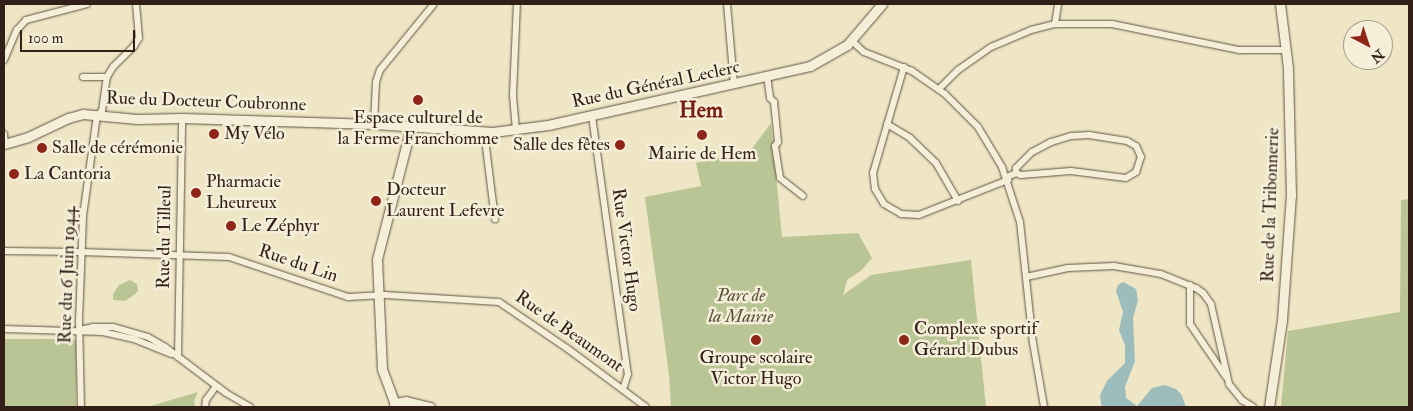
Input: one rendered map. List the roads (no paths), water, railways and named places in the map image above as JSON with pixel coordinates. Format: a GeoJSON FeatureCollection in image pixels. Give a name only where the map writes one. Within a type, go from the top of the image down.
{"type":"FeatureCollection","features":[{"type":"Feature","properties":{"kind":"street"},"geometry":{"type":"LineString","coordinates":[[4,60],[17,30],[26,20],[87,4]]}},
{"type":"Feature","properties":{"kind":"street"},"geometry":{"type":"LineString","coordinates":[[83,77],[107,77],[113,67],[138,41],[136,4]]}},
{"type":"Feature","properties":{"kind":"street"},"geometry":{"type":"LineString","coordinates":[[374,124],[376,82],[380,70],[434,4]]}},
{"type":"Feature","properties":{"kind":"street"},"geometry":{"type":"LineString","coordinates":[[516,130],[513,94],[517,4]]}},
{"type":"Feature","properties":{"kind":"street"},"geometry":{"type":"LineString","coordinates":[[727,4],[734,84]]}},
{"type":"Feature","properties":{"kind":"street","name":"Rue du Général Leclerc"},"geometry":{"type":"LineString","coordinates":[[411,127],[484,131],[516,130],[592,116],[816,64],[852,41],[882,4]]}},
{"type":"Feature","properties":{"kind":"street"},"geometry":{"type":"LineString","coordinates":[[1055,24],[1058,4]]}},
{"type":"Feature","properties":{"kind":"street","name":"Rue de la Tribonnerie"},"geometry":{"type":"LineString","coordinates":[[1269,407],[1282,320],[1291,209],[1291,151],[1286,50],[1280,4]]}},
{"type":"Feature","properties":{"kind":"street"},"geometry":{"type":"LineString","coordinates":[[939,89],[958,70],[991,47],[1026,32],[1055,24],[1112,24],[1239,50],[1286,50]]}},
{"type":"Feature","properties":{"kind":"street"},"geometry":{"type":"LineString","coordinates":[[852,41],[864,52],[904,67],[939,89],[978,127],[991,147],[1007,179],[1020,222],[1038,375],[1044,407]]}},
{"type":"Feature","properties":{"kind":"street"},"geometry":{"type":"LineString","coordinates":[[904,67],[873,173],[875,189],[884,204],[897,212],[910,216],[929,212],[958,201],[1007,179],[1016,173],[1016,168],[1032,152],[1051,142],[1071,136],[1086,135],[1127,141],[1136,146],[1141,157],[1139,168],[1134,174],[1126,178],[1079,171],[1021,175],[1016,173]]}},
{"type":"Feature","properties":{"kind":"street"},"geometry":{"type":"LineString","coordinates":[[767,76],[775,110],[778,142],[775,146],[780,178],[802,196]]}},
{"type":"Feature","properties":{"kind":"street","name":"Rue du 6 Juin 1944"},"geometry":{"type":"LineString","coordinates":[[81,407],[79,330],[83,216],[97,115],[102,111],[107,77]]}},
{"type":"Feature","properties":{"kind":"street","name":"Rue du Docteur Coubronne"},"geometry":{"type":"LineString","coordinates":[[4,144],[28,137],[76,115],[137,119],[182,118],[374,124],[411,127]]}},
{"type":"Feature","properties":{"kind":"street","name":"Rue Victor Hugo"},"geometry":{"type":"LineString","coordinates":[[592,116],[628,374],[623,389]]}},
{"type":"Feature","properties":{"kind":"street","name":"Rue du Tilleul"},"geometry":{"type":"LineString","coordinates":[[178,357],[182,118]]}},
{"type":"Feature","properties":{"kind":"street"},"geometry":{"type":"LineString","coordinates":[[887,124],[910,138],[936,163],[958,201]]}},
{"type":"Feature","properties":{"kind":"street"},"geometry":{"type":"LineString","coordinates":[[411,127],[378,251],[378,296],[382,369],[395,406],[409,402],[430,407]]}},
{"type":"Feature","properties":{"kind":"street"},"geometry":{"type":"LineString","coordinates":[[484,131],[495,219]]}},
{"type":"Feature","properties":{"kind":"street"},"geometry":{"type":"LineString","coordinates":[[4,134],[4,144]]}},
{"type":"Feature","properties":{"kind":"street","name":"Rue du Lin"},"geometry":{"type":"LineString","coordinates":[[4,252],[82,252],[229,257],[348,297],[378,296]]}},
{"type":"Feature","properties":{"kind":"street"},"geometry":{"type":"LineString","coordinates":[[1026,277],[1076,267],[1114,266],[1154,272],[1190,285],[1203,293],[1211,304],[1228,379]]}},
{"type":"Feature","properties":{"kind":"street"},"geometry":{"type":"LineString","coordinates":[[1190,285],[1190,324],[1228,379],[1234,392],[1253,407]]}},
{"type":"Feature","properties":{"kind":"street","name":"Rue de Beaumont"},"geometry":{"type":"LineString","coordinates":[[378,296],[503,304],[646,407]]}},
{"type":"Feature","properties":{"kind":"street"},"geometry":{"type":"LineString","coordinates":[[4,329],[79,330],[105,327],[131,330],[158,342],[216,386],[250,407]]}},
{"type":"Feature","properties":{"kind":"street"},"geometry":{"type":"LineString","coordinates":[[205,407],[206,400],[216,386]]}},
{"type":"Feature","properties":{"kind":"water"},"geometry":{"type":"Polygon","coordinates":[[[1123,282],[1136,289],[1138,301],[1133,318],[1135,361],[1125,387],[1126,398],[1137,406],[1152,388],[1165,385],[1176,389],[1181,394],[1186,407],[1103,407],[1101,404],[1100,395],[1107,381],[1125,363],[1125,345],[1119,330],[1123,312],[1116,291],[1118,285],[1123,282]]]}},
{"type":"Feature","properties":{"kind":"place","name":"Espace culturel de la Ferme Franchomme"},"geometry":{"type":"Point","coordinates":[418,100]}},
{"type":"Feature","properties":{"kind":"place","name":"My Vélo"},"geometry":{"type":"Point","coordinates":[214,134]}},
{"type":"Feature","properties":{"kind":"place","name":"Mairie de Hem"},"geometry":{"type":"Point","coordinates":[702,135]}},
{"type":"Feature","properties":{"kind":"place","name":"Salle des fêtes"},"geometry":{"type":"Point","coordinates":[620,145]}},
{"type":"Feature","properties":{"kind":"place","name":"Salle de cérémonie"},"geometry":{"type":"Point","coordinates":[42,148]}},
{"type":"Feature","properties":{"kind":"place","name":"La Cantoria"},"geometry":{"type":"Point","coordinates":[14,174]}},
{"type":"Feature","properties":{"kind":"place","name":"Pharmacie Lheureux"},"geometry":{"type":"Point","coordinates":[196,193]}},
{"type":"Feature","properties":{"kind":"place","name":"Docteur Laurent Lefevre"},"geometry":{"type":"Point","coordinates":[376,201]}},
{"type":"Feature","properties":{"kind":"place","name":"Le Zéphyr"},"geometry":{"type":"Point","coordinates":[231,226]}},
{"type":"Feature","properties":{"kind":"place","name":"Groupe scolaire Victor Hugo"},"geometry":{"type":"Point","coordinates":[756,340]}},
{"type":"Feature","properties":{"kind":"place","name":"Complexe sportif Gérard Dubus"},"geometry":{"type":"Point","coordinates":[904,340]}},
{"type":"Feature","properties":{"kind":"district","name":"Hem"},"geometry":{"type":"Point","coordinates":[701,111]}},
{"type":"Feature","properties":{"kind":"park label","name":"Parc de la Mairie"},"geometry":{"type":"Point","coordinates":[741,307]}}]}
